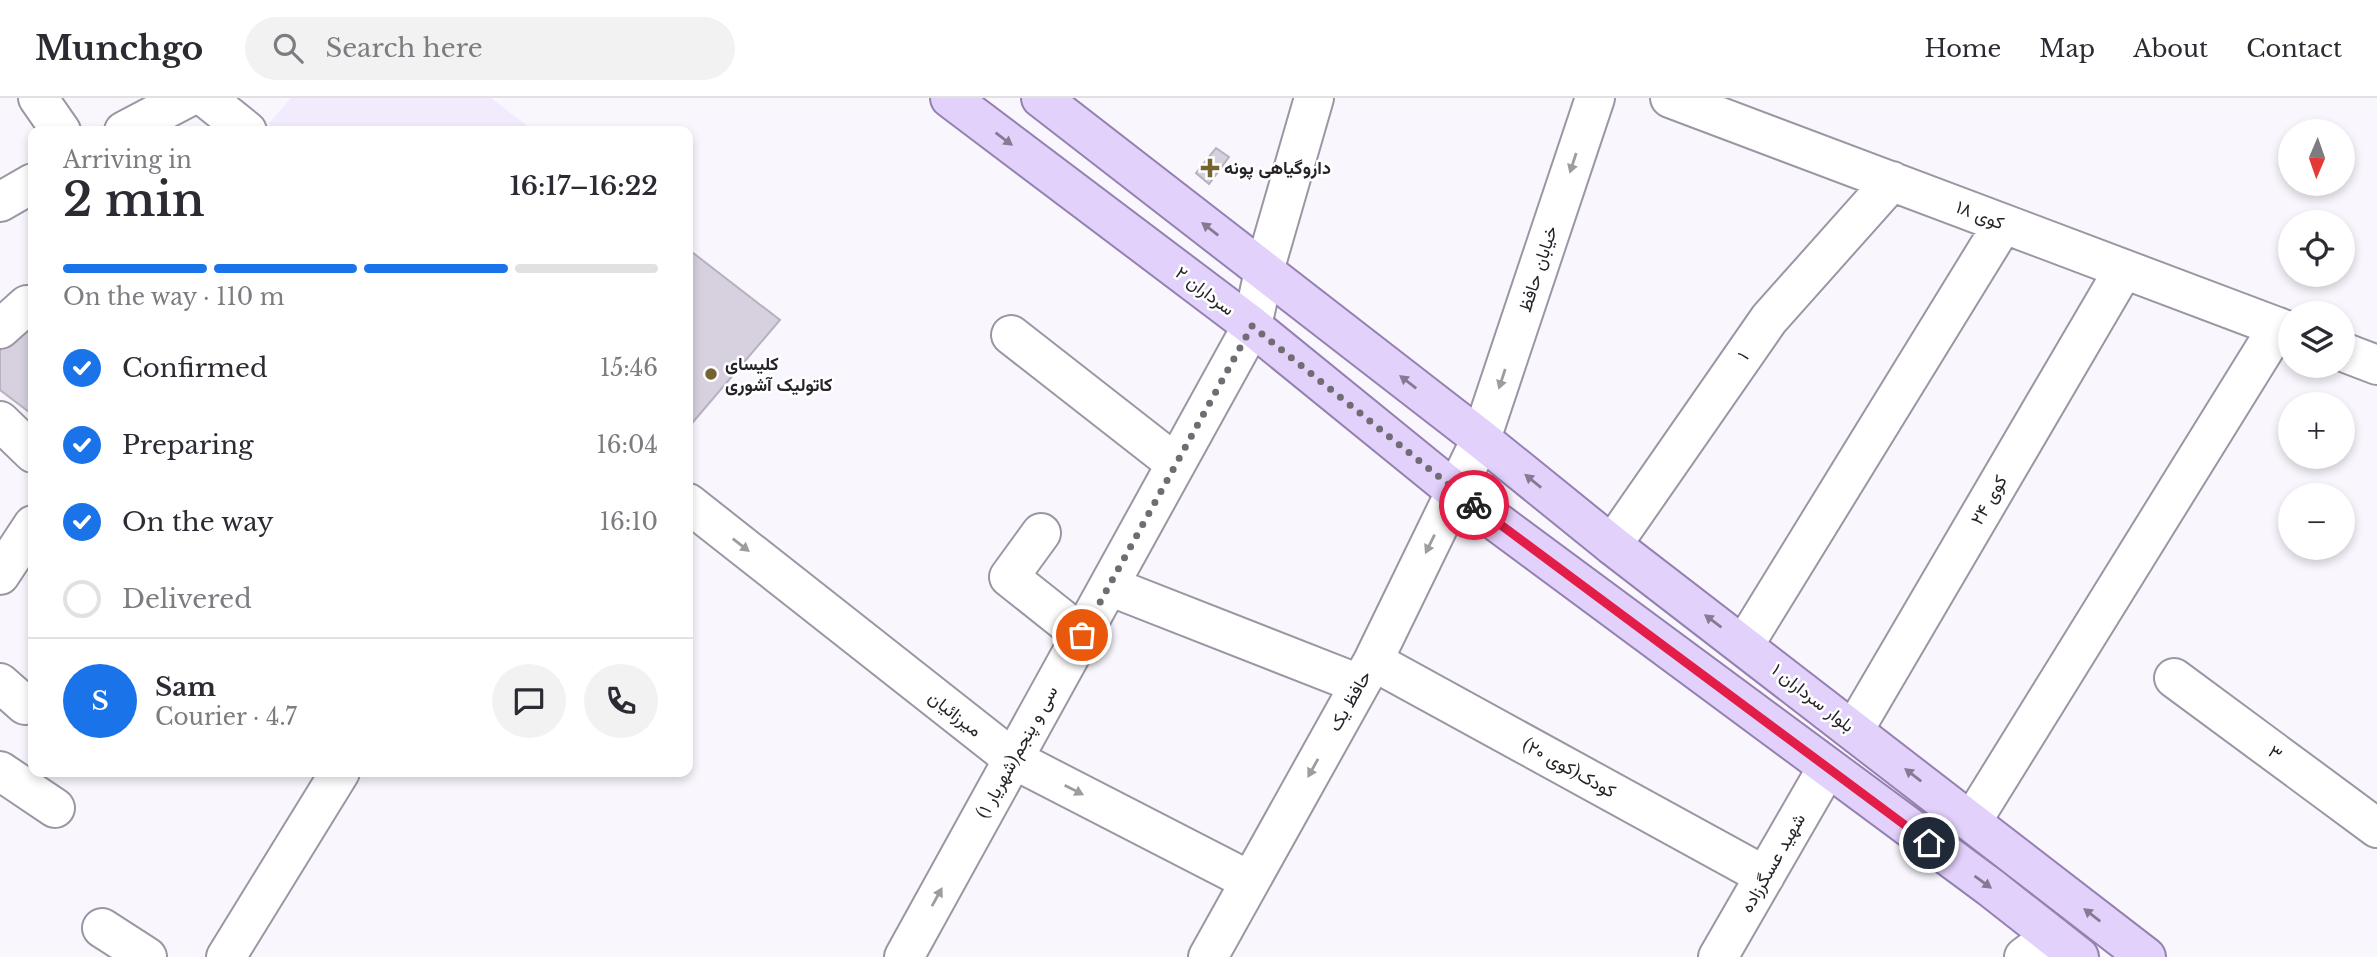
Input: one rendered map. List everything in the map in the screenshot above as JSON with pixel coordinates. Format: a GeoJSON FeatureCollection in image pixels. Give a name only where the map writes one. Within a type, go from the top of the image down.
{"type":"FeatureCollection","features":[{"type":"Feature","properties":{"kind":"main road","name":"سرداران ۲"},"geometry":{"type":"LineString","coordinates":[[950,98],[1252,326],[1455,491]]}},
{"type":"Feature","properties":{"kind":"main road"},"geometry":{"type":"LineString","coordinates":[[1041,98],[1481,439]]}},
{"type":"Feature","properties":{"kind":"main road","name":"بلوار سرداران ۱"},"geometry":{"type":"LineString","coordinates":[[1481,439],[1612,545],[2146,957]]}},
{"type":"Feature","properties":{"kind":"main road"},"geometry":{"type":"LineString","coordinates":[[1455,491],[1990,887],[2052,950]]}},
{"type":"Feature","properties":{"kind":"street"},"geometry":{"type":"LineString","coordinates":[[38,98],[58,126]]}},
{"type":"Feature","properties":{"kind":"street"},"geometry":{"type":"LineString","coordinates":[[134,126],[187,98]]}},
{"type":"Feature","properties":{"kind":"street"},"geometry":{"type":"LineString","coordinates":[[206,98],[241,126]]}},
{"type":"Feature","properties":{"kind":"street"},"geometry":{"type":"LineString","coordinates":[[1264,271],[1314,98]]}},
{"type":"Feature","properties":{"kind":"street","name":"خیابان حافظ"},"geometry":{"type":"LineString","coordinates":[[1481,439],[1595,98]]}},
{"type":"Feature","properties":{"kind":"street","name":"کوی ۱۸"},"geometry":{"type":"LineString","coordinates":[[1670,98],[2278,328]]}},
{"type":"Feature","properties":{"kind":"street","name":"۱"},"geometry":{"type":"LineString","coordinates":[[1612,545],[1769,319],[1892,181]]}},
{"type":"Feature","properties":{"kind":"street"},"geometry":{"type":"LineString","coordinates":[[0,202],[28,186]]}},
{"type":"Feature","properties":{"kind":"street"},"geometry":{"type":"LineString","coordinates":[[1744,646],[2003,224]]}},
{"type":"Feature","properties":{"kind":"street","name":"کوی ۲۴"},"geometry":{"type":"LineString","coordinates":[[1854,730],[2124,269]]}},
{"type":"Feature","properties":{"kind":"street","name":"سی و پنجم(شهریار ۱)"},"geometry":{"type":"LineString","coordinates":[[904,957],[1252,326],[1264,271]]}},
{"type":"Feature","properties":{"kind":"street"},"geometry":{"type":"LineString","coordinates":[[1011,335],[1176,464]]}},
{"type":"Feature","properties":{"kind":"street"},"geometry":{"type":"LineString","coordinates":[[1972,821],[2278,339]]}},
{"type":"Feature","properties":{"kind":"street"},"geometry":{"type":"LineString","coordinates":[[2355,357],[2377,365]]}},
{"type":"Feature","properties":{"kind":"street"},"geometry":{"type":"LineString","coordinates":[[0,421],[28,448]]}},
{"type":"Feature","properties":{"kind":"street","name":"حافظ یک"},"geometry":{"type":"LineString","coordinates":[[1208,957],[1366,672],[1481,439]]}},
{"type":"Feature","properties":{"kind":"street","name":"میرزائیان"},"geometry":{"type":"LineString","coordinates":[[693,507],[1013,759],[1250,881]]}},
{"type":"Feature","properties":{"kind":"street"},"geometry":{"type":"LineString","coordinates":[[0,575],[28,533]]}},
{"type":"Feature","properties":{"kind":"street"},"geometry":{"type":"LineString","coordinates":[[1041,533],[1009,578],[1082,635]]}},
{"type":"Feature","properties":{"kind":"street","name":"کودک(کوی ۲۰)"},"geometry":{"type":"LineString","coordinates":[[1109,586],[1366,672],[1765,876]]}},
{"type":"Feature","properties":{"kind":"street","name":"۳"},"geometry":{"type":"LineString","coordinates":[[2174,678],[2377,828]]}},
{"type":"Feature","properties":{"kind":"street","name":"شهید عسگرزاده"},"geometry":{"type":"LineString","coordinates":[[1718,957],[1827,768]]}},
{"type":"Feature","properties":{"kind":"street"},"geometry":{"type":"LineString","coordinates":[[0,771],[55,808]]}},
{"type":"Feature","properties":{"kind":"street"},"geometry":{"type":"LineString","coordinates":[[226,957],[327,777]]}},
{"type":"Feature","properties":{"kind":"street"},"geometry":{"type":"LineString","coordinates":[[102,928],[147,957]]}},
{"type":"Feature","properties":{"kind":"shaded area"},"geometry":{"type":"Polygon","coordinates":[[[291,98],[491,98],[527,126],[271,126],[268,124],[291,98]]]}},
{"type":"Feature","properties":{"kind":"building"},"geometry":{"type":"Polygon","coordinates":[[[1216,148],[1229,157],[1209,184],[1196,173],[1216,148]]]}},
{"type":"Feature","properties":{"kind":"building","name":"کلیسای کاتولیک آشوری"},"geometry":{"type":"Polygon","coordinates":[[[693,253],[780,320],[693,422],[693,253]]]}},
{"type":"Feature","properties":{"kind":"building"},"geometry":{"type":"Polygon","coordinates":[[[28,318],[28,411],[0,390],[0,349],[28,318]]]}},
{"type":"Feature","properties":{"kind":"way so far"},"geometry":{"type":"LineString","coordinates":[[1082,635],[1252,326],[1474,505]]}},
{"type":"Feature","properties":{"kind":"place","name":"داروگیاهی پونه"},"geometry":{"type":"Point","coordinates":[1210,168]}},
{"type":"Feature","properties":{"kind":"place","name":"کلیسای کاتولیک آشوری"},"geometry":{"type":"Point","coordinates":[711,374]}},
{"type":"Feature","properties":{"kind":"route"},"geometry":{"type":"LineString","coordinates":[[1474,505],[1929,843]]}}]}
